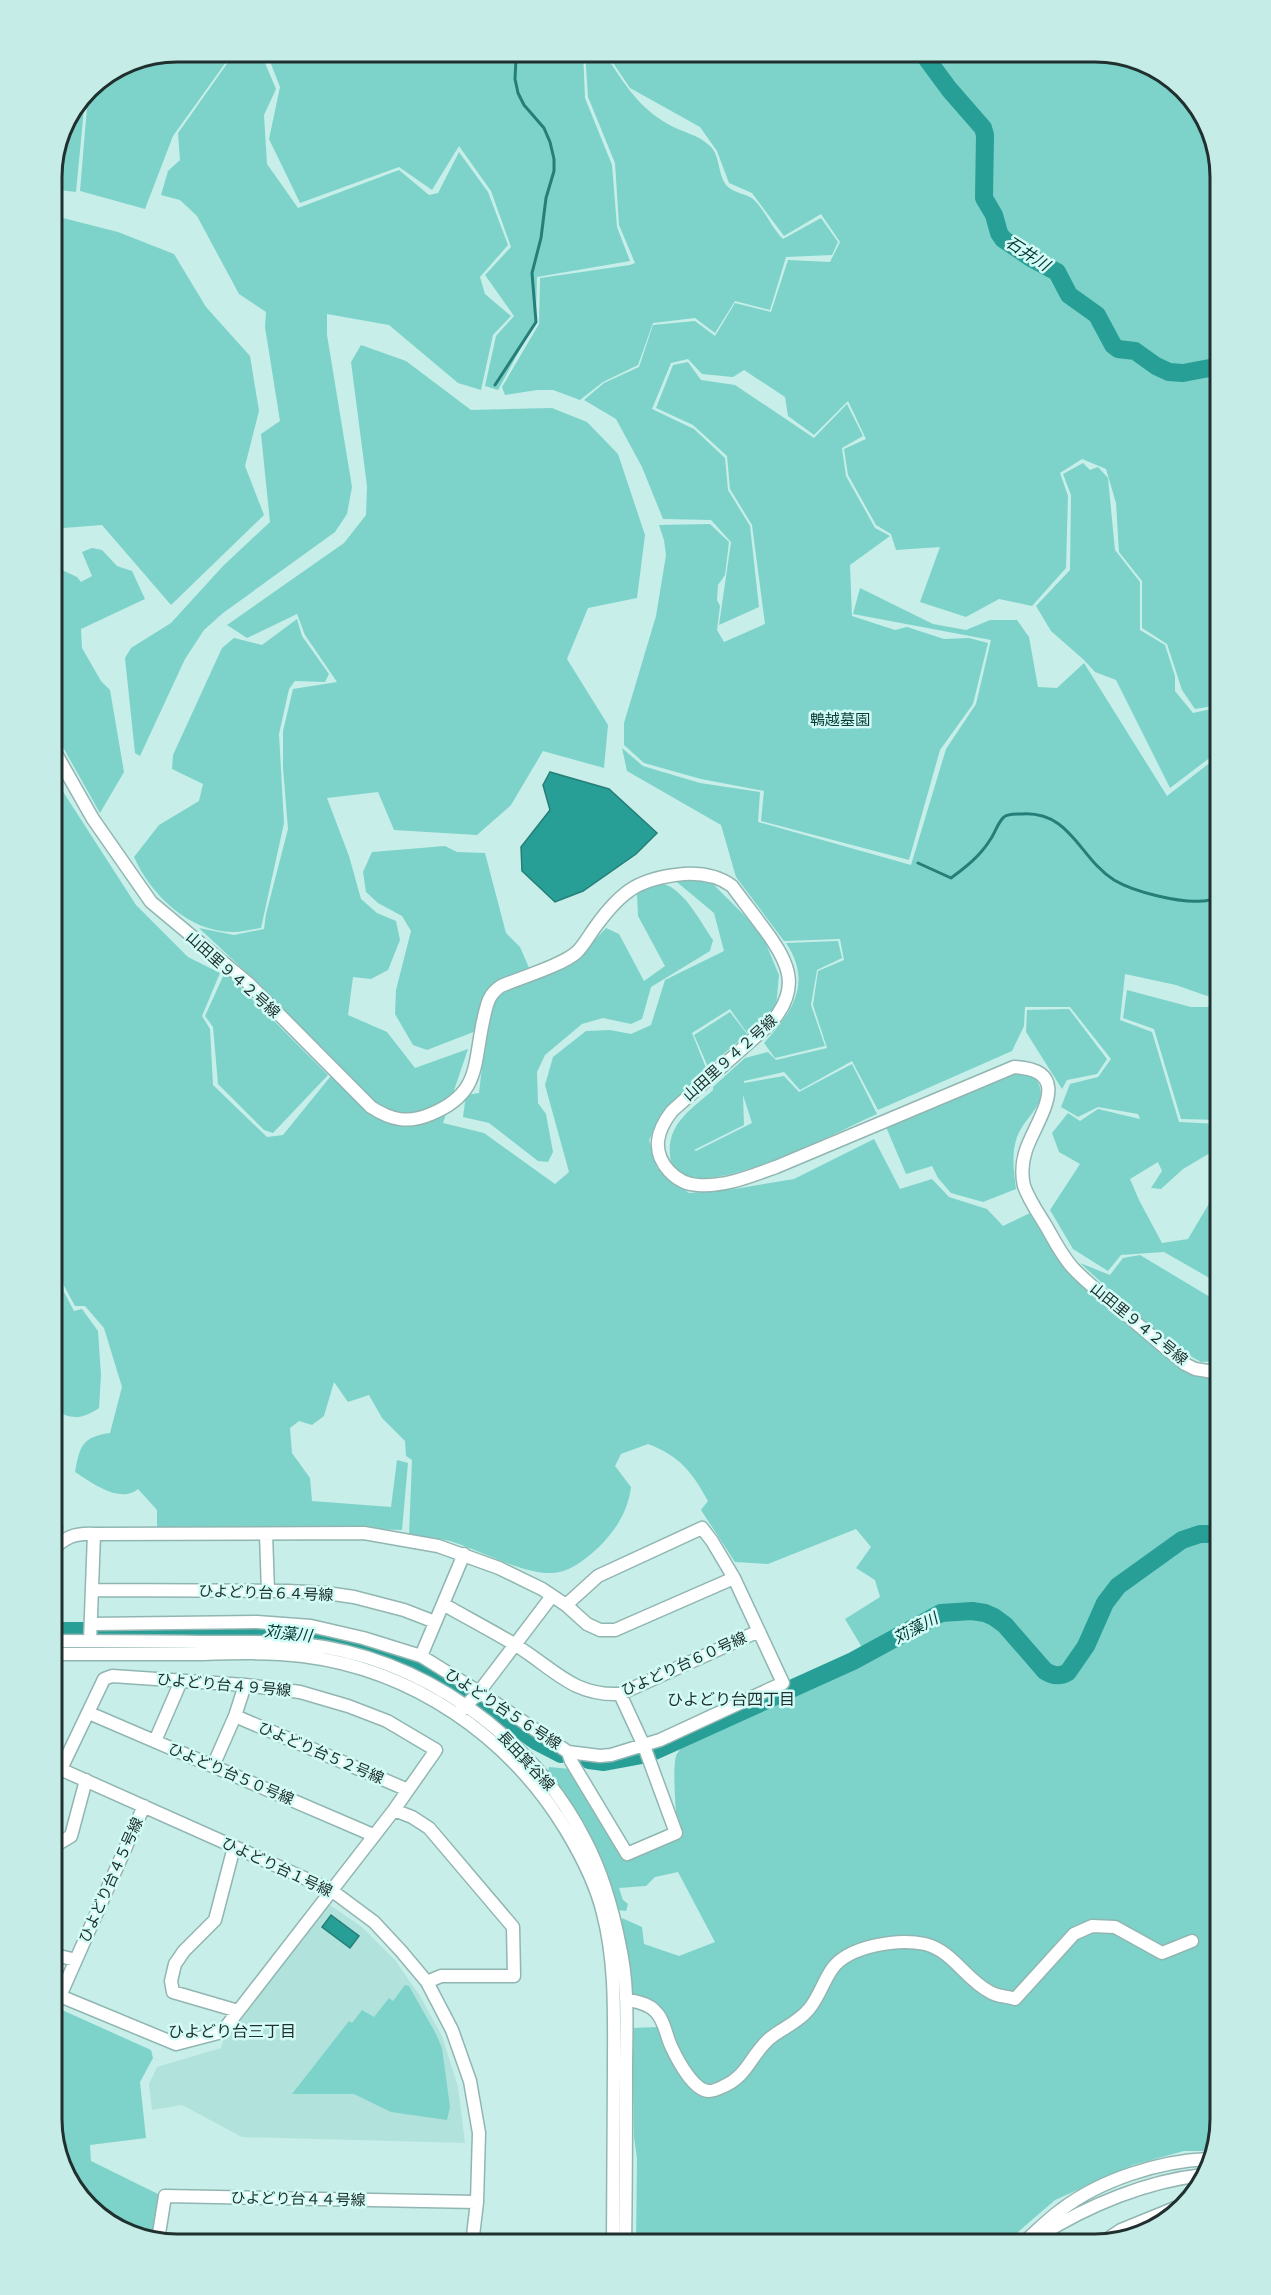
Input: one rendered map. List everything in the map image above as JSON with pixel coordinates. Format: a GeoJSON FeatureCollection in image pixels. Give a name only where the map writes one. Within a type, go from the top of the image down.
{"type":"FeatureCollection","features":[{"type":"Feature","properties":{"kind":"street","name":"山田里９４２号線"},"geometry":{"type":"LineString","coordinates":[[62,764],[93,819],[151,902],[248,983],[370,1107],[388,1118],[410,1119],[429,1115],[448,1106],[464,1094],[475,1072],[487,1002],[493,991],[565,960],[576,952],[608,909],[629,890],[659,876],[700,873],[723,879],[732,886],[780,950],[787,965],[789,989],[780,1012],[770,1024],[672,1111],[663,1124],[658,1142],[660,1157],[672,1174],[687,1183],[699,1185],[737,1181],[776,1167],[1014,1067],[1038,1072],[1048,1086],[1049,1096],[1047,1106],[1027,1147],[1023,1161],[1023,1181],[1031,1202],[1066,1258],[1088,1282],[1185,1364],[1195,1369],[1210,1371]]}},
{"type":"Feature","properties":{"kind":"street","name":"ひよどり台５６号線"},"geometry":{"type":"LineString","coordinates":[[92,1624],[257,1622],[311,1626],[363,1638],[421,1656],[568,1752],[611,1755],[644,1746],[783,1683],[734,1578],[702,1528],[597,1576],[566,1605]]}},
{"type":"Feature","properties":{"kind":"street"},"geometry":{"type":"LineString","coordinates":[[62,1541],[76,1534],[364,1533],[438,1546],[499,1568],[552,1596],[587,1624],[600,1630],[615,1630],[734,1578]]}},
{"type":"Feature","properties":{"kind":"street"},"geometry":{"type":"LineString","coordinates":[[90,1641],[94,1534]]}},
{"type":"Feature","properties":{"kind":"street"},"geometry":{"type":"LineString","coordinates":[[266,1534],[268,1591]]}},
{"type":"Feature","properties":{"kind":"street"},"geometry":{"type":"LineString","coordinates":[[421,1656],[464,1554]]}},
{"type":"Feature","properties":{"kind":"street","name":"ひよどり台６４号線"},"geometry":{"type":"LineString","coordinates":[[93,1590],[326,1593],[354,1597],[404,1610],[435,1622]]}},
{"type":"Feature","properties":{"kind":"street"},"geometry":{"type":"LineString","coordinates":[[462,1710],[479,1692],[552,1596]]}},
{"type":"Feature","properties":{"kind":"street","name":"ひよどり台６０号線"},"geometry":{"type":"LineString","coordinates":[[443,1604],[515,1645],[575,1687],[603,1695],[620,1694],[759,1631]]}},
{"type":"Feature","properties":{"kind":"street","name":"長田箕谷線"},"geometry":{"type":"LineString","coordinates":[[62,1641],[254,1642],[338,1650],[410,1675],[520,1750],[562,1802],[585,1840],[602,1877],[621,1949],[626,1999],[625,2233]]}},
{"type":"Feature","properties":{"kind":"street","name":"長田箕谷線"},"geometry":{"type":"LineString","coordinates":[[62,1654],[255,1653],[302,1656],[374,1672],[462,1710],[511,1759],[552,1808],[576,1846],[603,1912],[614,1995],[613,2233]]}},
{"type":"Feature","properties":{"kind":"street","name":"ひよどり台４９号線"},"geometry":{"type":"LineString","coordinates":[[62,1757],[89,1713],[104,1679],[112,1676],[245,1685],[300,1692],[348,1706],[387,1721],[436,1750],[394,1810],[331,1890]]}},
{"type":"Feature","properties":{"kind":"street"},"geometry":{"type":"LineString","coordinates":[[155,1741],[178,1688],[178,1680]]}},
{"type":"Feature","properties":{"kind":"street"},"geometry":{"type":"LineString","coordinates":[[213,1766],[235,1716],[245,1685]]}},
{"type":"Feature","properties":{"kind":"street"},"geometry":{"type":"LineString","coordinates":[[568,1752],[571,1761],[627,1854],[676,1833],[644,1746],[620,1694]]}},
{"type":"Feature","properties":{"kind":"street","name":"ひよどり台５０号線"},"geometry":{"type":"LineString","coordinates":[[89,1713],[373,1835]]}},
{"type":"Feature","properties":{"kind":"street","name":"ひよどり台５２号線"},"geometry":{"type":"LineString","coordinates":[[235,1716],[408,1790]]}},
{"type":"Feature","properties":{"kind":"street","name":"ひよどり台１号線"},"geometry":{"type":"LineString","coordinates":[[62,1770],[331,1890],[374,1922],[427,1982],[452,2030],[470,2081],[479,2133],[477,2202],[473,2233]]}},
{"type":"Feature","properties":{"kind":"street"},"geometry":{"type":"LineString","coordinates":[[62,1841],[71,1836],[86,1780]]}},
{"type":"Feature","properties":{"kind":"street","name":"ひよどり台４５号線"},"geometry":{"type":"LineString","coordinates":[[62,1992],[144,1806]]}},
{"type":"Feature","properties":{"kind":"street"},"geometry":{"type":"LineString","coordinates":[[394,1810],[412,1817],[429,1828],[513,1927],[514,1976],[441,1976],[427,1982]]}},
{"type":"Feature","properties":{"kind":"street"},"geometry":{"type":"LineString","coordinates":[[234,1847],[215,1920],[184,1951],[176,1964],[171,1981],[173,1992],[238,2011]]}},
{"type":"Feature","properties":{"kind":"street","name":"ひよどり台４５号線"},"geometry":{"type":"LineString","coordinates":[[62,1997],[176,2044],[222,2032],[331,1890]]}},
{"type":"Feature","properties":{"kind":"street"},"geometry":{"type":"LineString","coordinates":[[626,1999],[640,2002],[657,2012],[671,2047],[686,2074],[702,2090],[711,2092],[734,2081],[771,2038],[801,2019],[811,2007],[832,1969],[839,1961],[856,1951],[898,1942],[923,1943],[937,1948],[950,1957],[976,1983],[990,1992],[1002,1998],[1009,1996],[1015,1999],[1074,1934],[1092,1926],[1114,1927],[1162,1953],[1192,1941]]}},
{"type":"Feature","properties":{"kind":"street"},"geometry":{"type":"LineString","coordinates":[[62,1957],[76,1960]]}},
{"type":"Feature","properties":{"kind":"street"},"geometry":{"type":"LineString","coordinates":[[1034,2234],[1062,2209],[1125,2176],[1148,2168],[1202,2159]]}},
{"type":"Feature","properties":{"kind":"street"},"geometry":{"type":"LineString","coordinates":[[1044,2234],[1066,2220],[1141,2189],[1194,2176]]}},
{"type":"Feature","properties":{"kind":"street","name":"ひよどり台４４号線"},"geometry":{"type":"LineString","coordinates":[[159,2232],[165,2196],[477,2202]]}},
{"type":"Feature","properties":{"kind":"street"},"geometry":{"type":"LineString","coordinates":[[1121,2230],[1155,2216]]}},
{"type":"Feature","properties":{"kind":"shaded area"},"geometry":{"type":"Polygon","coordinates":[[[550,772],[609,789],[657,833],[636,854],[583,891],[555,902],[522,871],[521,847],[550,810],[543,785],[550,772]]]}},
{"type":"Feature","properties":{"kind":"shaded area"},"geometry":{"type":"Polygon","coordinates":[[[327,1903],[362,1927],[395,1960],[420,1996],[442,2036],[458,2087],[465,2143],[242,2137],[182,2105],[152,2110],[149,2084],[157,2067],[221,2048],[225,2035],[327,1903]]]}},
{"type":"Feature","properties":{"kind":"shaded area"},"geometry":{"type":"Polygon","coordinates":[[[331,1915],[359,1936],[350,1948],[322,1927],[331,1915]]]}},
{"type":"Feature","properties":{"kind":"green space"},"geometry":{"type":"Polygon","coordinates":[[[169,62],[226,62],[173,136],[145,209],[80,191],[87,107],[85,107],[113,81],[132,70],[147,65],[169,62]]]}},
{"type":"Feature","properties":{"kind":"green space"},"geometry":{"type":"Polygon","coordinates":[[[228,62],[265,62],[276,89],[264,115],[267,164],[298,208],[399,170],[429,195],[438,193],[459,152],[488,192],[508,245],[480,277],[485,294],[511,316],[493,335],[481,390],[458,383],[389,325],[327,314],[327,335],[352,487],[347,514],[335,532],[223,613],[204,630],[185,659],[140,756],[135,753],[125,658],[131,648],[171,623],[223,566],[270,522],[261,434],[280,421],[265,327],[266,312],[239,294],[197,216],[180,200],[161,195],[168,171],[180,160],[178,133],[228,62]]]}},
{"type":"Feature","properties":{"kind":"green space"},"geometry":{"type":"Polygon","coordinates":[[[270,62],[583,62],[585,98],[612,165],[617,227],[630,261],[537,277],[536,320],[498,390],[485,386],[496,336],[514,316],[485,275],[511,247],[491,191],[459,146],[432,190],[399,167],[300,203],[269,139],[280,87],[270,62]]]}},
{"type":"Feature","properties":{"kind":"green space"},"geometry":{"type":"Polygon","coordinates":[[[586,62],[610,62],[630,91],[655,116],[710,146],[716,155],[722,177],[728,187],[753,199],[783,239],[821,218],[838,242],[832,255],[786,257],[770,310],[735,301],[715,333],[695,318],[653,323],[638,365],[603,382],[580,400],[553,390],[505,395],[502,387],[539,324],[540,278],[635,263],[619,225],[615,163],[588,97],[586,62]]]}},
{"type":"Feature","properties":{"kind":"green space"},"geometry":{"type":"Polygon","coordinates":[[[612,62],[1102,62],[1145,73],[1176,95],[1186,106],[1201,132],[1209,161],[1210,176],[1210,707],[1195,709],[1182,690],[1167,644],[1142,628],[1142,581],[1119,552],[1116,503],[1106,469],[1082,459],[1060,473],[1068,496],[1066,568],[1032,606],[999,599],[966,617],[920,602],[940,547],[896,550],[891,534],[876,525],[848,475],[844,449],[866,439],[848,401],[814,435],[788,416],[785,397],[744,370],[733,377],[702,374],[688,359],[671,363],[652,409],[694,429],[725,458],[728,490],[750,526],[759,607],[719,625],[731,542],[711,520],[663,519],[642,467],[616,419],[584,400],[604,383],[639,367],[653,325],[695,321],[715,336],[735,303],[771,312],[788,260],[830,262],[840,242],[821,214],[784,236],[752,193],[729,183],[717,151],[700,127],[630,88],[612,62]]]}},
{"type":"Feature","properties":{"kind":"green space"},"geometry":{"type":"Polygon","coordinates":[[[84,109],[76,192],[62,190],[62,161],[73,126],[84,109]]]}},
{"type":"Feature","properties":{"kind":"green space"},"geometry":{"type":"Polygon","coordinates":[[[62,218],[118,232],[174,254],[206,307],[250,356],[259,411],[245,466],[264,515],[171,605],[102,525],[62,528],[62,218]]]}},
{"type":"Feature","properties":{"kind":"green space"},"geometry":{"type":"Polygon","coordinates":[[[361,345],[406,361],[471,410],[552,408],[587,422],[618,454],[645,535],[637,598],[588,608],[567,659],[608,725],[604,768],[543,751],[511,805],[477,835],[394,830],[378,792],[327,798],[349,856],[361,899],[377,913],[396,921],[400,940],[388,970],[371,979],[353,977],[348,1015],[387,1032],[415,1068],[468,1049],[443,1123],[484,1133],[555,1184],[569,1172],[545,1085],[553,1057],[586,1031],[610,1030],[631,1034],[651,1025],[665,980],[724,951],[714,913],[672,878],[709,880],[761,932],[779,975],[776,1008],[747,1033],[730,1009],[692,1033],[706,1068],[664,1113],[649,1140],[657,1168],[689,1193],[734,1189],[794,1179],[874,1139],[900,1189],[932,1179],[949,1197],[987,1209],[1003,1226],[1030,1213],[1064,1266],[1173,1363],[1210,1377],[1210,2119],[1206,2148],[1205,2151],[1184,2151],[1133,2165],[1055,2200],[1016,2234],[636,2234],[637,2158],[634,2137],[632,2028],[657,2027],[653,2014],[632,1993],[627,1955],[620,1930],[622,1918],[642,1927],[644,1944],[679,1956],[715,1942],[678,1872],[655,1877],[646,1886],[619,1888],[623,1900],[628,1904],[626,1911],[618,1910],[605,1873],[547,1776],[549,1767],[570,1769],[628,1858],[678,1838],[674,1769],[677,1754],[683,1747],[706,1731],[863,1649],[845,1619],[880,1597],[875,1580],[856,1568],[871,1547],[856,1529],[768,1564],[735,1562],[701,1510],[708,1501],[690,1473],[669,1454],[648,1444],[621,1454],[615,1466],[631,1487],[620,1520],[599,1547],[583,1560],[565,1570],[552,1573],[528,1570],[450,1541],[409,1536],[412,1460],[406,1456],[405,1441],[382,1418],[369,1395],[348,1402],[334,1382],[324,1416],[312,1425],[299,1421],[290,1428],[292,1453],[310,1478],[312,1501],[391,1507],[397,1460],[408,1463],[402,1530],[313,1527],[224,1532],[157,1527],[157,1510],[138,1489],[131,1493],[115,1493],[75,1472],[78,1456],[84,1445],[93,1437],[110,1433],[122,1387],[104,1328],[85,1306],[75,1306],[63,1284],[64,1292],[74,1311],[82,1309],[98,1331],[101,1375],[99,1408],[80,1417],[62,1413],[62,790],[136,905],[188,957],[220,973],[202,1016],[210,1029],[213,1085],[267,1137],[283,1135],[339,1066],[263,988],[199,928],[234,935],[264,929],[288,829],[283,768],[283,731],[293,689],[337,682],[305,635],[297,614],[247,638],[227,625],[344,543],[366,515],[367,486],[351,362],[361,345]]]}},
{"type":"Feature","properties":{"kind":"green space","name":"鵯越墓園"},"geometry":{"type":"Polygon","coordinates":[[[688,362],[701,380],[735,385],[814,438],[847,404],[863,436],[842,448],[846,476],[875,528],[890,536],[850,565],[852,616],[895,630],[907,627],[944,639],[969,638],[988,643],[973,704],[940,750],[909,860],[761,821],[764,791],[701,779],[644,763],[624,745],[624,723],[656,616],[666,555],[659,525],[710,524],[729,542],[725,575],[718,585],[717,600],[720,606],[717,630],[724,642],[765,624],[752,525],[730,489],[727,456],[693,425],[656,408],[673,365],[688,362]]]}},
{"type":"Feature","properties":{"kind":"green space"},"geometry":{"type":"Polygon","coordinates":[[[1083,463],[1090,470],[1098,467],[1108,478],[1115,550],[1140,582],[1140,630],[1165,645],[1175,676],[1175,691],[1193,713],[1210,709],[1210,758],[1170,788],[1116,680],[1095,672],[1051,631],[1036,606],[1070,570],[1071,495],[1063,474],[1083,463]]]}},
{"type":"Feature","properties":{"kind":"green space"},"geometry":{"type":"Polygon","coordinates":[[[92,548],[102,550],[117,566],[132,571],[145,599],[81,629],[82,648],[101,681],[110,690],[124,772],[100,813],[62,746],[62,570],[77,577],[81,582],[92,576],[82,552],[92,548]]]}},
{"type":"Feature","properties":{"kind":"green space"},"geometry":{"type":"Polygon","coordinates":[[[860,588],[933,624],[966,630],[990,620],[1017,620],[1029,637],[1038,687],[1057,688],[1084,663],[1167,796],[1210,763],[1210,995],[1207,996],[1176,985],[1125,974],[1120,1020],[1152,1032],[1179,1122],[1210,1124],[1210,1153],[1183,1169],[1161,1189],[1151,1188],[1162,1171],[1158,1162],[1130,1179],[1162,1243],[1188,1239],[1210,1202],[1210,1278],[1164,1252],[1121,1255],[1108,1271],[1073,1249],[1050,1210],[1080,1164],[1059,1152],[1052,1133],[1068,1113],[1080,1121],[1098,1109],[1140,1119],[1138,1114],[1098,1107],[1078,1117],[1061,1107],[1070,1084],[1098,1077],[1111,1059],[1070,1007],[1025,1007],[1024,1026],[1012,1051],[878,1110],[852,1061],[800,1090],[784,1072],[744,1081],[744,1083],[784,1076],[799,1092],[852,1064],[877,1114],[765,1164],[731,1174],[701,1178],[680,1173],[670,1156],[672,1135],[682,1118],[745,1058],[768,1052],[776,1060],[827,1048],[813,1005],[818,971],[844,960],[840,939],[784,941],[736,877],[721,825],[627,771],[622,748],[643,766],[700,783],[760,792],[758,822],[911,865],[946,749],[976,704],[991,640],[853,614],[860,588]],[[743,1095],[744,1125],[694,1150],[752,1123],[743,1095]]]}},
{"type":"Feature","properties":{"kind":"green space"},"geometry":{"type":"Polygon","coordinates":[[[297,619],[302,636],[329,674],[325,682],[295,681],[289,689],[279,734],[284,823],[261,928],[237,932],[201,926],[173,909],[161,897],[150,885],[134,857],[159,825],[199,801],[203,784],[172,769],[173,755],[222,648],[234,638],[262,645],[297,619]]]}},
{"type":"Feature","properties":{"kind":"green space"},"geometry":{"type":"Polygon","coordinates":[[[445,846],[457,852],[485,853],[506,933],[520,947],[533,977],[578,958],[606,928],[619,934],[644,981],[665,966],[638,916],[637,894],[654,884],[663,884],[680,895],[696,913],[713,940],[710,951],[651,987],[642,1019],[631,1024],[603,1018],[582,1024],[545,1055],[537,1072],[538,1103],[546,1114],[553,1152],[548,1162],[538,1161],[489,1123],[463,1117],[466,1095],[479,1093],[489,1026],[427,1050],[413,1045],[395,1014],[396,990],[411,931],[402,916],[378,903],[366,892],[363,872],[372,852],[445,846]]]}},
{"type":"Feature","properties":{"kind":"green space"},"geometry":{"type":"Polygon","coordinates":[[[838,941],[842,958],[817,970],[811,1005],[825,1046],[775,1058],[764,1043],[790,1008],[796,996],[798,984],[798,971],[786,943],[838,941]]]}},
{"type":"Feature","properties":{"kind":"green space"},"geometry":{"type":"Polygon","coordinates":[[[225,972],[328,1075],[273,1133],[264,1130],[218,1084],[213,1027],[205,1016],[225,972]]]}},
{"type":"Feature","properties":{"kind":"green space"},"geometry":{"type":"Polygon","coordinates":[[[1127,990],[1191,1007],[1210,1006],[1210,1120],[1181,1119],[1154,1029],[1123,1018],[1127,990]]]}},
{"type":"Feature","properties":{"kind":"green space"},"geometry":{"type":"Polygon","coordinates":[[[1069,1009],[1107,1059],[1097,1074],[1067,1080],[1062,1089],[1026,1032],[1027,1010],[1069,1009]]]}},
{"type":"Feature","properties":{"kind":"green space"},"geometry":{"type":"Polygon","coordinates":[[[730,1012],[747,1034],[708,1067],[694,1035],[730,1012]]]}},
{"type":"Feature","properties":{"kind":"green space"},"geometry":{"type":"Polygon","coordinates":[[[1005,1071],[1033,1074],[1041,1092],[1037,1107],[1021,1128],[1015,1143],[1016,1189],[983,1202],[951,1193],[938,1178],[932,1166],[906,1174],[886,1127],[1005,1071]]]}},
{"type":"Feature","properties":{"kind":"green space"},"geometry":{"type":"Polygon","coordinates":[[[1140,1255],[1210,1297],[1210,1362],[1201,1362],[1169,1344],[1080,1263],[1110,1275],[1123,1258],[1140,1255]]]}},
{"type":"Feature","properties":{"kind":"green space"},"geometry":{"type":"Polygon","coordinates":[[[405,1985],[409,1986],[442,2048],[450,2107],[447,2120],[391,2112],[354,2094],[292,2094],[349,2021],[352,2023],[362,2010],[374,2017],[389,1998],[393,2001],[405,1985]]]}},
{"type":"Feature","properties":{"kind":"green space"},"geometry":{"type":"Polygon","coordinates":[[[62,2010],[151,2050],[153,2058],[140,2082],[146,2138],[90,2145],[91,2161],[160,2195],[154,2231],[139,2227],[119,2218],[95,2200],[85,2189],[70,2163],[62,2134],[62,2010]]]}},
{"type":"Feature","properties":{"kind":"waterway"},"geometry":{"type":"LineString","coordinates":[[495,385],[536,322],[532,273],[541,238],[546,198],[554,171],[554,159],[544,128],[524,105],[518,93],[515,79],[516,62]]}},
{"type":"Feature","properties":{"kind":"waterway","name":"石井川"},"geometry":{"type":"LineString","coordinates":[[929,62],[983,128],[985,135],[984,198],[994,215],[1003,239],[1057,272],[1069,295],[1097,315],[1113,345],[1118,349],[1135,351],[1169,372],[1183,373],[1210,368]]}},
{"type":"Feature","properties":{"kind":"waterway"},"geometry":{"type":"LineString","coordinates":[[918,863],[951,878],[982,851],[1006,816],[1010,814],[1039,815],[1063,828],[1102,871],[1114,880],[1169,898],[1192,901],[1210,900]]}},
{"type":"Feature","properties":{"kind":"waterway","name":"苅藻川"},"geometry":{"type":"LineString","coordinates":[[652,1752],[853,1661],[941,1613],[972,1611],[994,1617],[1005,1625],[1045,1671],[1056,1675],[1065,1674],[1086,1646],[1105,1603],[1118,1586],[1182,1540],[1200,1534],[1210,1534]]}},
{"type":"Feature","properties":{"kind":"waterway","name":"苅藻川"},"geometry":{"type":"LineString","coordinates":[[99,1631],[266,1630],[352,1641],[437,1674],[465,1692]]}},
{"type":"Feature","properties":{"kind":"waterway","name":"苅藻川"},"geometry":{"type":"LineString","coordinates":[[62,1631],[88,1631]]}},
{"type":"Feature","properties":{"kind":"waterway","name":"苅藻川"},"geometry":{"type":"LineString","coordinates":[[485,1705],[536,1741],[561,1754]]}},
{"type":"Feature","properties":{"kind":"waterway","name":"苅藻川"},"geometry":{"type":"LineString","coordinates":[[589,1760],[604,1762],[642,1755]]}},
{"type":"Feature","properties":{"kind":"district","name":"ひよどり台四丁目"},"geometry":{"type":"Point","coordinates":[731,1699]}},
{"type":"Feature","properties":{"kind":"district","name":"ひよどり台三丁目"},"geometry":{"type":"Point","coordinates":[232,2031]}}]}
